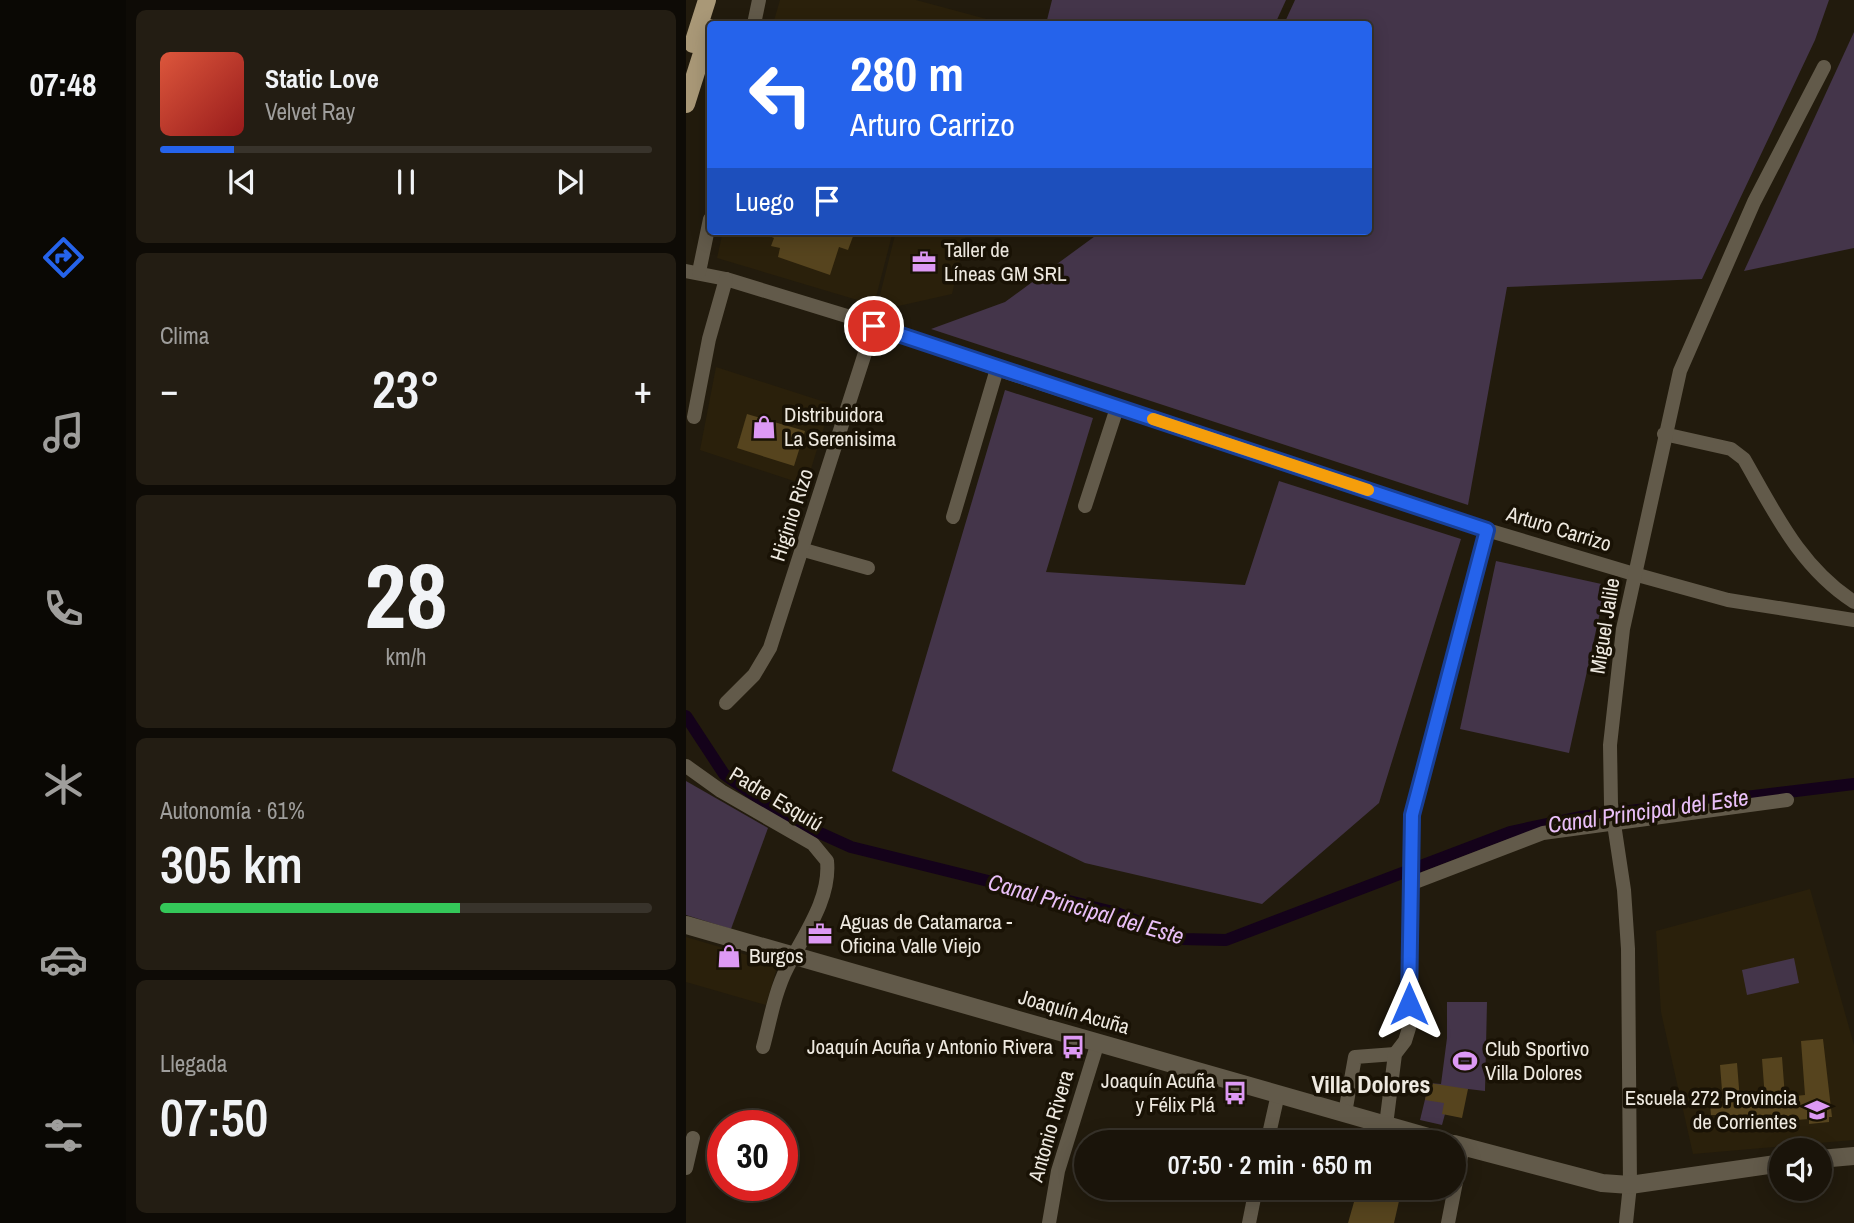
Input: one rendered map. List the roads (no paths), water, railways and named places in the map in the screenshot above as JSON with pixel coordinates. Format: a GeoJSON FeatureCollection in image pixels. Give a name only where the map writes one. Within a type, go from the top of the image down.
{"type":"FeatureCollection","features":[{"type":"Feature","properties":{"kind":"main road"},"geometry":{"type":"LineString","coordinates":[[686,67],[706,0]]}},
{"type":"Feature","properties":{"kind":"main road"},"geometry":{"type":"LineString","coordinates":[[713,21],[719,0]]}},
{"type":"Feature","properties":{"kind":"main road"},"geometry":{"type":"LineString","coordinates":[[686,104],[707,38]]}},
{"type":"Feature","properties":{"kind":"street"},"geometry":{"type":"LineString","coordinates":[[755,21],[760,0]]}},
{"type":"Feature","properties":{"kind":"street","name":"Miguel Jalile"},"geometry":{"type":"LineString","coordinates":[[1626,1223],[1630,1185],[1628,949],[1624,890],[1611,804],[1610,745],[1623,629],[1664,434],[1685,359],[1754,202],[1824,67]]}},
{"type":"Feature","properties":{"kind":"street"},"geometry":{"type":"LineString","coordinates":[[690,274],[707,227]]}},
{"type":"Feature","properties":{"kind":"street","name":"Arturo Carrizo"},"geometry":{"type":"LineString","coordinates":[[690,274],[726,279],[874,326],[1487,530],[1634,574],[1728,600],[1854,620]]}},
{"type":"Feature","properties":{"kind":"street"},"geometry":{"type":"LineString","coordinates":[[694,417],[709,339],[726,279]]}},
{"type":"Feature","properties":{"kind":"street","name":"Higinio Rizo"},"geometry":{"type":"LineString","coordinates":[[726,703],[754,675],[770,648],[804,550],[874,326]]}},
{"type":"Feature","properties":{"kind":"street"},"geometry":{"type":"LineString","coordinates":[[953,517],[997,369]]}},
{"type":"Feature","properties":{"kind":"street"},"geometry":{"type":"LineString","coordinates":[[1085,506],[1117,408]]}},
{"type":"Feature","properties":{"kind":"street"},"geometry":{"type":"LineString","coordinates":[[1664,434],[1731,449],[1744,459],[1798,553],[1823,579],[1854,602]]}},
{"type":"Feature","properties":{"kind":"street"},"geometry":{"type":"LineString","coordinates":[[1386,1125],[1395,1054],[1405,1041],[1409,1028],[1412,815],[1487,530]]}},
{"type":"Feature","properties":{"kind":"street"},"geometry":{"type":"LineString","coordinates":[[804,550],[868,568]]}},
{"type":"Feature","properties":{"kind":"street","name":"Padre Esquiú"},"geometry":{"type":"LineString","coordinates":[[686,766],[822,852],[828,873],[826,884],[803,944],[796,955]]}},
{"type":"Feature","properties":{"kind":"street"},"geometry":{"type":"LineString","coordinates":[[1410,884],[1526,838],[1613,822],[1787,800]]}},
{"type":"Feature","properties":{"kind":"street","name":"Joaquín Acuña"},"geometry":{"type":"LineString","coordinates":[[686,926],[796,955],[1404,1130]]}},
{"type":"Feature","properties":{"kind":"street"},"geometry":{"type":"LineString","coordinates":[[763,1046],[787,969],[796,955]]}},
{"type":"Feature","properties":{"kind":"street","name":"Antonio Rivera"},"geometry":{"type":"LineString","coordinates":[[1049,1223],[1058,1171],[1098,1042]]}},
{"type":"Feature","properties":{"kind":"street"},"geometry":{"type":"LineString","coordinates":[[1345,1113],[1355,1057],[1395,1054]]}},
{"type":"Feature","properties":{"kind":"street"},"geometry":{"type":"LineString","coordinates":[[1270,1130],[1278,1094]]}},
{"type":"Feature","properties":{"kind":"street"},"geometry":{"type":"LineString","coordinates":[[686,1168],[693,1138]]}},
{"type":"Feature","properties":{"kind":"street","name":"Joaquín Acuña"},"geometry":{"type":"LineString","coordinates":[[1466,1147],[1602,1183],[1630,1185],[1769,1165]]}},
{"type":"Feature","properties":{"kind":"street"},"geometry":{"type":"LineString","coordinates":[[1832,1158],[1854,1156]]}},
{"type":"Feature","properties":{"kind":"street"},"geometry":{"type":"LineString","coordinates":[[1249,1223],[1254,1200]]}},
{"type":"Feature","properties":{"kind":"street"},"geometry":{"type":"LineString","coordinates":[[1448,1223],[1450,1200]]}},
{"type":"Feature","properties":{"kind":"waterway","name":"Canal Principal del Este"},"geometry":{"type":"LineString","coordinates":[[686,716],[724,774],[789,819],[851,847],[1117,913],[1182,939],[1226,940],[1510,832],[1580,817],[1854,784]]}},
{"type":"Feature","properties":{"kind":"place","name":"Taller de Líneas GM SRL"},"geometry":{"type":"Point","coordinates":[924,262]}},
{"type":"Feature","properties":{"kind":"place","name":"Distribuidora La Serenisima"},"geometry":{"type":"Point","coordinates":[764,427]}},
{"type":"Feature","properties":{"kind":"place","name":"Aguas de Catamarca - Oficina Valle Viejo"},"geometry":{"type":"Point","coordinates":[820,934]}},
{"type":"Feature","properties":{"kind":"place","name":"Burgos"},"geometry":{"type":"Point","coordinates":[729,956]}},
{"type":"Feature","properties":{"kind":"place","name":"Joaquín Acuña y Antonio Rivera"},"geometry":{"type":"Point","coordinates":[1073,1047]}},
{"type":"Feature","properties":{"kind":"place","name":"Club Sportivo Villa Dolores"},"geometry":{"type":"Point","coordinates":[1465,1061]}},
{"type":"Feature","properties":{"kind":"place","name":"Joaquín Acuña y Félix Plá"},"geometry":{"type":"Point","coordinates":[1235,1093]}},
{"type":"Feature","properties":{"kind":"place","name":"Escuela 272 Provincia de Corrientes"},"geometry":{"type":"Point","coordinates":[1817,1110]}},
{"type":"Feature","properties":{"kind":"district","name":"Villa Dolores"},"geometry":{"type":"Point","coordinates":[1371,1085]}}]}
